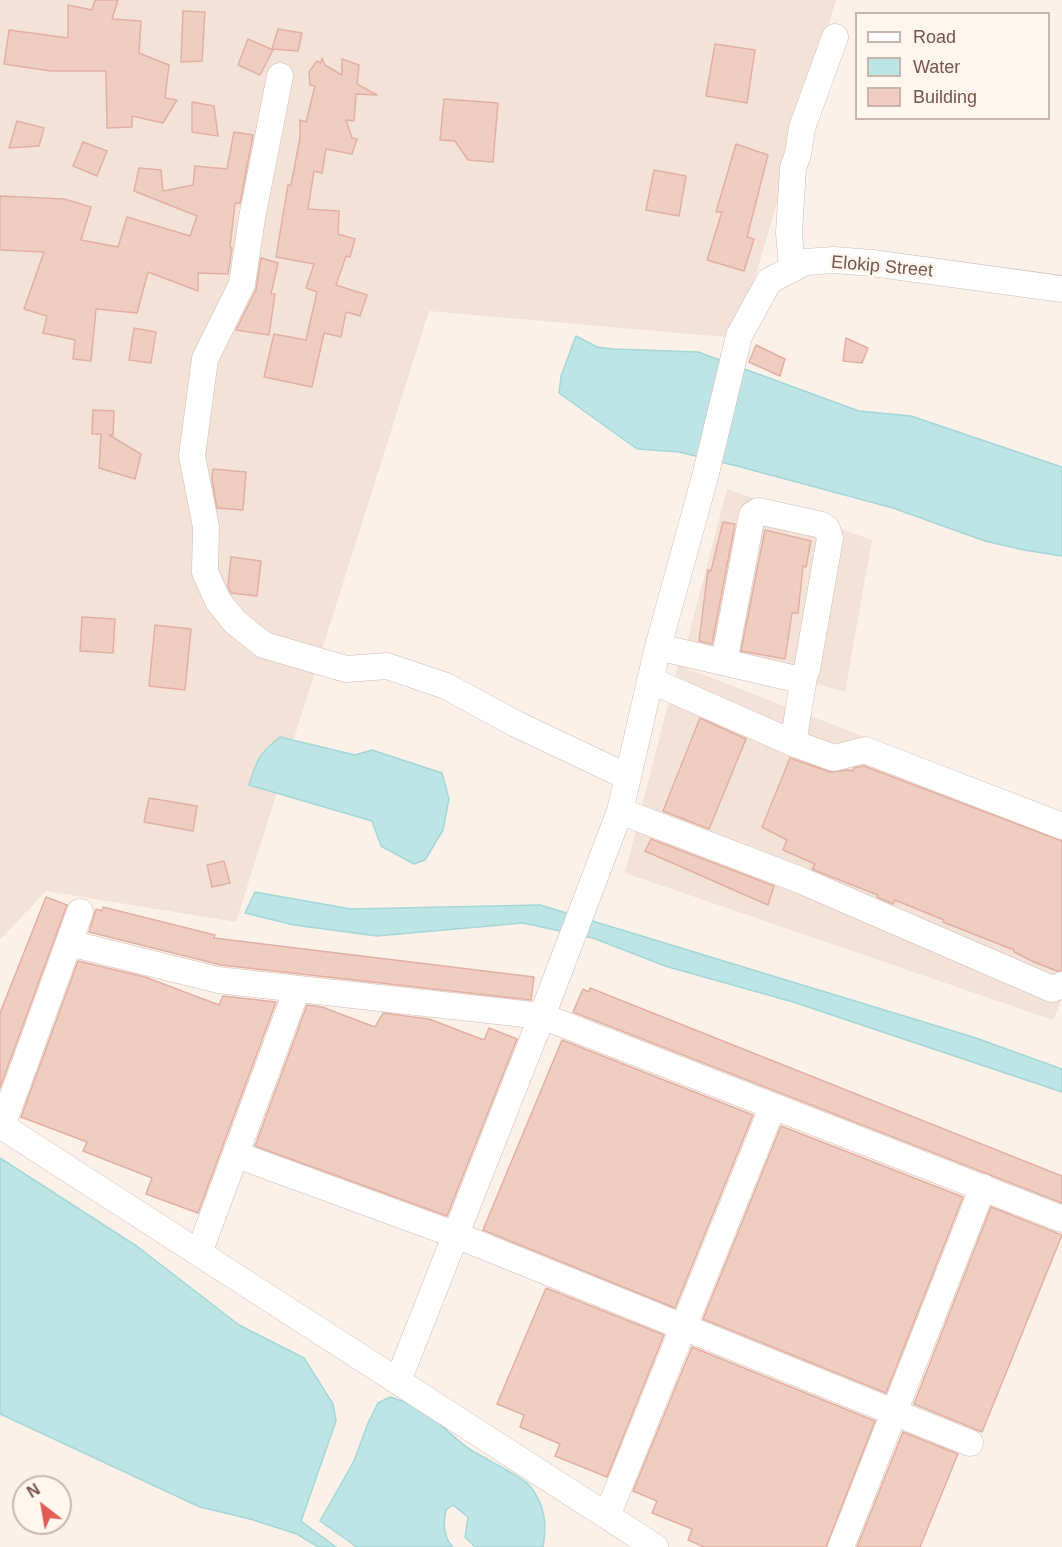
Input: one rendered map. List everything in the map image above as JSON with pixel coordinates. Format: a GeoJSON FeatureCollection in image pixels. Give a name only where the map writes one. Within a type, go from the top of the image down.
{"type":"FeatureCollection","features":[{"type":"Feature","properties":{"kind":"street"},"geometry":{"type":"LineString","coordinates":[[792,269],[789,233],[793,168],[798,154],[802,128],[835,37]]}},
{"type":"Feature","properties":{"kind":"street"},"geometry":{"type":"LineString","coordinates":[[280,76],[252,218],[242,284],[205,359],[192,456],[206,528],[205,572],[218,601],[235,622],[264,645],[346,669],[387,666],[446,686],[516,724],[628,777]]}},
{"type":"Feature","properties":{"kind":"street","name":"Elokip Street"},"geometry":{"type":"LineString","coordinates":[[398,1381],[620,811],[658,647],[705,477],[739,336],[769,281],[805,262],[834,260],[872,262],[1062,289]]}},
{"type":"Feature","properties":{"kind":"street"},"geometry":{"type":"LineString","coordinates":[[724,662],[752,515],[758,511],[822,525],[827,529],[830,538],[794,743]]}},
{"type":"Feature","properties":{"kind":"street"},"geometry":{"type":"LineString","coordinates":[[658,647],[796,679],[804,677]]}},
{"type":"Feature","properties":{"kind":"street"},"geometry":{"type":"LineString","coordinates":[[650,680],[794,743],[834,758],[865,750],[1062,826]]}},
{"type":"Feature","properties":{"kind":"street"},"geometry":{"type":"LineString","coordinates":[[620,811],[800,880],[1052,989],[1062,985]]}},
{"type":"Feature","properties":{"kind":"street"},"geometry":{"type":"LineString","coordinates":[[80,912],[1,1126],[655,1547]]}},
{"type":"Feature","properties":{"kind":"street"},"geometry":{"type":"LineString","coordinates":[[69,943],[218,980],[542,1016],[1062,1219]]}},
{"type":"Feature","properties":{"kind":"street"},"geometry":{"type":"LineString","coordinates":[[199,1253],[297,989]]}},
{"type":"Feature","properties":{"kind":"street"},"geometry":{"type":"LineString","coordinates":[[607,1516],[773,1106]]}},
{"type":"Feature","properties":{"kind":"street"},"geometry":{"type":"LineString","coordinates":[[237,1155],[456,1235],[970,1443]]}},
{"type":"Feature","properties":{"kind":"street"},"geometry":{"type":"LineString","coordinates":[[841,1547],[983,1187]]}},
{"type":"Feature","properties":{"kind":"shaded area"},"geometry":{"type":"Polygon","coordinates":[[[0,0],[836,0],[746,309],[725,337],[429,311],[236,922],[46,891],[0,940],[0,0]]]}},
{"type":"Feature","properties":{"kind":"shaded area"},"geometry":{"type":"Polygon","coordinates":[[[727,489],[872,540],[845,692],[686,646],[727,489]]]}},
{"type":"Feature","properties":{"kind":"shaded area"},"geometry":{"type":"Polygon","coordinates":[[[678,665],[1062,813],[1062,999],[1053,1020],[625,873],[678,665]]]}},
{"type":"Feature","properties":{"kind":"water"},"geometry":{"type":"Polygon","coordinates":[[[576,336],[597,347],[698,352],[859,411],[911,416],[1062,467],[1062,556],[985,541],[893,508],[737,466],[679,452],[637,449],[559,393],[561,376],[576,336]]]}},
{"type":"Feature","properties":{"kind":"water"},"geometry":{"type":"Polygon","coordinates":[[[280,737],[355,755],[372,750],[442,773],[449,799],[443,830],[425,860],[414,864],[381,846],[372,821],[249,785],[259,758],[280,737]]]}},
{"type":"Feature","properties":{"kind":"water"},"geometry":{"type":"Polygon","coordinates":[[[255,892],[351,909],[540,905],[973,1037],[1062,1069],[1062,1092],[793,1002],[665,966],[593,938],[523,923],[377,936],[294,925],[245,913],[255,892]]]}},
{"type":"Feature","properties":{"kind":"water"},"geometry":{"type":"Polygon","coordinates":[[[0,1158],[138,1247],[239,1325],[304,1358],[333,1404],[336,1421],[301,1521],[336,1547],[318,1547],[297,1534],[250,1519],[200,1507],[0,1414],[0,1158]]]}},
{"type":"Feature","properties":{"kind":"water"},"geometry":{"type":"Polygon","coordinates":[[[390,1397],[424,1411],[464,1445],[526,1482],[542,1507],[545,1522],[543,1547],[475,1547],[465,1537],[468,1517],[453,1505],[446,1510],[444,1525],[447,1539],[453,1547],[357,1547],[320,1521],[354,1461],[378,1403],[390,1397]]]}},
{"type":"Feature","properties":{"kind":"building"},"geometry":{"type":"Polygon","coordinates":[[[95,0],[118,0],[112,19],[141,21],[139,53],[169,65],[165,98],[177,100],[163,123],[132,116],[132,127],[107,128],[106,71],[51,71],[4,64],[9,30],[68,38],[68,5],[92,10],[95,0]]]}},
{"type":"Feature","properties":{"kind":"building"},"geometry":{"type":"Polygon","coordinates":[[[183,11],[205,12],[202,61],[181,62],[183,11]]]}},
{"type":"Feature","properties":{"kind":"building"},"geometry":{"type":"Polygon","coordinates":[[[278,29],[302,33],[298,51],[272,49],[278,29]]]}},
{"type":"Feature","properties":{"kind":"building"},"geometry":{"type":"Polygon","coordinates":[[[248,39],[273,50],[260,75],[238,65],[248,39]]]}},
{"type":"Feature","properties":{"kind":"building"},"geometry":{"type":"Polygon","coordinates":[[[715,44],[755,50],[747,103],[706,96],[715,44]]]}},
{"type":"Feature","properties":{"kind":"building"},"geometry":{"type":"Polygon","coordinates":[[[322,58],[325,65],[342,75],[342,59],[359,65],[357,84],[377,95],[356,94],[354,121],[346,120],[352,138],[357,139],[352,154],[326,149],[322,173],[314,171],[308,209],[339,211],[338,234],[355,239],[350,257],[346,256],[336,285],[367,295],[360,316],[346,312],[341,337],[324,333],[312,387],[264,377],[274,334],[306,340],[317,292],[306,288],[314,264],[276,257],[288,185],[291,185],[300,138],[300,120],[306,122],[315,86],[310,85],[309,72],[317,61],[321,63],[322,58]]]}},
{"type":"Feature","properties":{"kind":"building"},"geometry":{"type":"Polygon","coordinates":[[[444,99],[498,103],[493,162],[468,160],[455,141],[440,140],[444,99]]]}},
{"type":"Feature","properties":{"kind":"building"},"geometry":{"type":"Polygon","coordinates":[[[192,102],[214,106],[218,136],[192,132],[192,102]]]}},
{"type":"Feature","properties":{"kind":"building"},"geometry":{"type":"Polygon","coordinates":[[[17,121],[44,128],[39,146],[9,148],[17,121]]]}},
{"type":"Feature","properties":{"kind":"building"},"geometry":{"type":"Polygon","coordinates":[[[234,132],[253,135],[240,203],[235,203],[228,274],[198,273],[198,291],[148,272],[137,313],[96,309],[91,361],[73,359],[75,340],[43,333],[47,316],[24,309],[44,252],[0,250],[0,196],[64,199],[91,207],[81,240],[118,247],[127,217],[190,236],[197,216],[134,191],[139,168],[161,170],[163,191],[193,185],[195,166],[227,169],[234,132]]]}},
{"type":"Feature","properties":{"kind":"building"},"geometry":{"type":"Polygon","coordinates":[[[83,142],[107,151],[97,176],[73,166],[83,142]]]}},
{"type":"Feature","properties":{"kind":"building"},"geometry":{"type":"Polygon","coordinates":[[[736,144],[768,155],[747,237],[754,239],[744,271],[707,260],[722,212],[716,212],[736,144]]]}},
{"type":"Feature","properties":{"kind":"building"},"geometry":{"type":"Polygon","coordinates":[[[654,170],[686,176],[679,216],[646,210],[654,170]]]}},
{"type":"Feature","properties":{"kind":"building"},"geometry":{"type":"Polygon","coordinates":[[[261,258],[278,263],[271,294],[275,294],[269,335],[236,330],[256,290],[261,258]]]}},
{"type":"Feature","properties":{"kind":"building"},"geometry":{"type":"Polygon","coordinates":[[[134,328],[156,332],[151,363],[129,360],[134,328]]]}},
{"type":"Feature","properties":{"kind":"building"},"geometry":{"type":"Polygon","coordinates":[[[846,338],[868,348],[862,363],[843,361],[846,338]]]}},
{"type":"Feature","properties":{"kind":"building"},"geometry":{"type":"Polygon","coordinates":[[[756,345],[785,359],[780,376],[749,362],[756,345]]]}},
{"type":"Feature","properties":{"kind":"building"},"geometry":{"type":"Polygon","coordinates":[[[93,410],[114,411],[113,435],[109,435],[141,454],[135,479],[99,468],[101,434],[92,434],[93,410]]]}},
{"type":"Feature","properties":{"kind":"building"},"geometry":{"type":"Polygon","coordinates":[[[213,469],[246,472],[243,510],[217,508],[212,479],[213,469]]]}},
{"type":"Feature","properties":{"kind":"building"},"geometry":{"type":"Polygon","coordinates":[[[723,522],[735,524],[712,644],[699,641],[708,570],[711,571],[723,522]]]}},
{"type":"Feature","properties":{"kind":"building"},"geometry":{"type":"Polygon","coordinates":[[[765,530],[811,541],[806,567],[803,566],[798,613],[792,613],[785,659],[741,651],[765,530]]]}},
{"type":"Feature","properties":{"kind":"building"},"geometry":{"type":"Polygon","coordinates":[[[231,557],[261,561],[257,596],[231,593],[228,586],[231,557]]]}},
{"type":"Feature","properties":{"kind":"building"},"geometry":{"type":"Polygon","coordinates":[[[82,617],[115,619],[113,653],[80,651],[82,617]]]}},
{"type":"Feature","properties":{"kind":"building"},"geometry":{"type":"Polygon","coordinates":[[[155,625],[191,629],[185,690],[149,686],[155,625]]]}},
{"type":"Feature","properties":{"kind":"building"},"geometry":{"type":"Polygon","coordinates":[[[700,718],[746,739],[709,829],[663,811],[700,718]]]}},
{"type":"Feature","properties":{"kind":"building"},"geometry":{"type":"Polygon","coordinates":[[[790,758],[830,772],[853,771],[854,768],[864,766],[1062,841],[1062,970],[1057,971],[1034,962],[1014,950],[895,900],[893,904],[877,897],[878,895],[812,869],[815,864],[783,850],[787,840],[762,827],[790,758]]]}},
{"type":"Feature","properties":{"kind":"building"},"geometry":{"type":"Polygon","coordinates":[[[149,798],[197,806],[193,831],[144,822],[149,798]]]}},
{"type":"Feature","properties":{"kind":"building"},"geometry":{"type":"Polygon","coordinates":[[[651,839],[774,886],[768,905],[645,851],[651,839]]]}},
{"type":"Feature","properties":{"kind":"building"},"geometry":{"type":"Polygon","coordinates":[[[224,861],[230,883],[212,887],[207,865],[224,861]]]}},
{"type":"Feature","properties":{"kind":"building"},"geometry":{"type":"Polygon","coordinates":[[[46,897],[67,905],[0,1088],[0,1013],[46,897]]]}},
{"type":"Feature","properties":{"kind":"building"},"geometry":{"type":"Polygon","coordinates":[[[103,907],[215,935],[214,938],[534,977],[531,1000],[221,965],[89,932],[96,909],[102,911],[103,907]]]}},
{"type":"Feature","properties":{"kind":"building"},"geometry":{"type":"Polygon","coordinates":[[[78,961],[145,977],[219,1005],[223,996],[276,1002],[198,1213],[146,1194],[152,1178],[83,1151],[87,1142],[21,1117],[78,961]]]}},
{"type":"Feature","properties":{"kind":"building"},"geometry":{"type":"Polygon","coordinates":[[[590,988],[1062,1176],[1062,1203],[573,1012],[583,989],[589,992],[590,988]]]}},
{"type":"Feature","properties":{"kind":"building"},"geometry":{"type":"Polygon","coordinates":[[[307,1005],[322,1007],[375,1027],[383,1013],[429,1019],[484,1040],[489,1028],[517,1039],[447,1216],[255,1146],[307,1005]]]}},
{"type":"Feature","properties":{"kind":"building"},"geometry":{"type":"Polygon","coordinates":[[[562,1040],[753,1115],[675,1308],[483,1230],[562,1040]]]}},
{"type":"Feature","properties":{"kind":"building"},"geometry":{"type":"Polygon","coordinates":[[[781,1126],[963,1197],[886,1393],[703,1319],[781,1126]]]}},
{"type":"Feature","properties":{"kind":"building"},"geometry":{"type":"Polygon","coordinates":[[[991,1207],[1062,1235],[982,1432],[914,1404],[991,1207]]]}},
{"type":"Feature","properties":{"kind":"building"},"geometry":{"type":"Polygon","coordinates":[[[546,1288],[664,1335],[607,1477],[555,1456],[560,1444],[520,1427],[524,1415],[497,1404],[546,1288]]]}},
{"type":"Feature","properties":{"kind":"building"},"geometry":{"type":"Polygon","coordinates":[[[692,1347],[875,1421],[826,1547],[704,1547],[688,1540],[692,1529],[652,1513],[657,1501],[633,1491],[692,1347]]]}},
{"type":"Feature","properties":{"kind":"building"},"geometry":{"type":"Polygon","coordinates":[[[903,1432],[958,1454],[920,1547],[857,1547],[903,1432]]]}}]}
